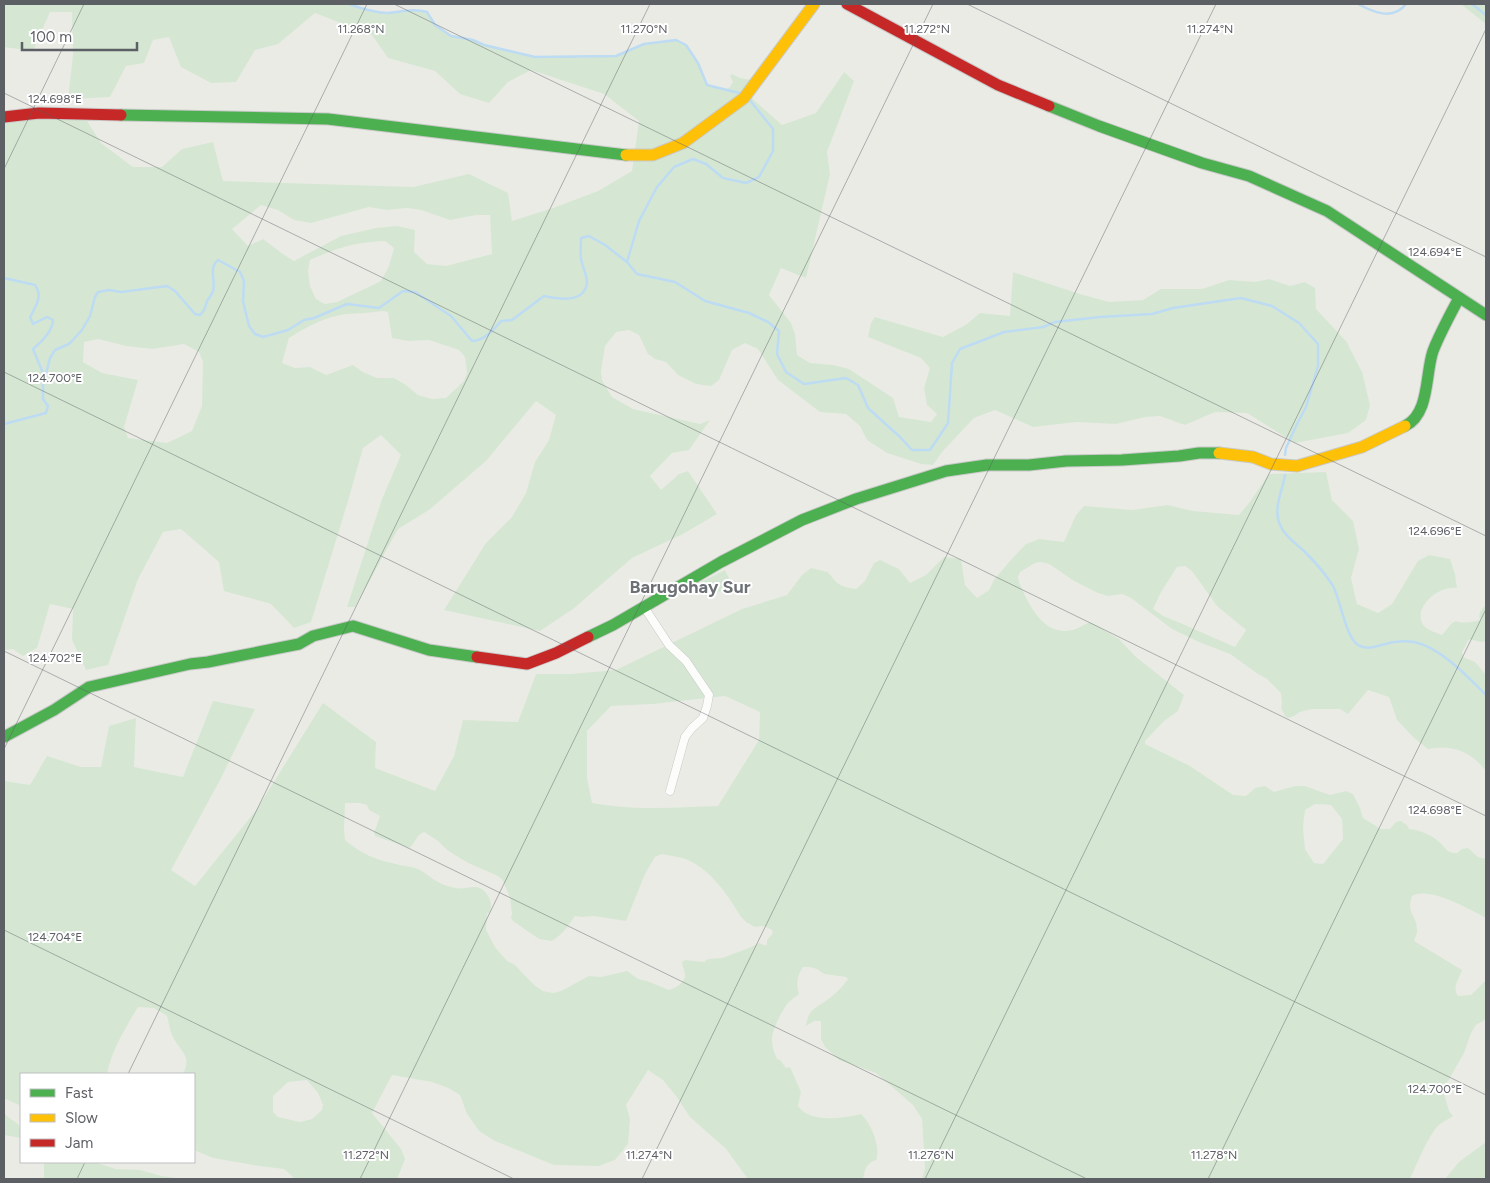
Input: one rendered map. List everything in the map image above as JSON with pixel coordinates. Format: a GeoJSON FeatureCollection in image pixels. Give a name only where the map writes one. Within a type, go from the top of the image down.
{"type":"FeatureCollection","features":[{"type":"Feature","properties":{"kind":"street"},"geometry":{"type":"LineString","coordinates":[[4,117],[39,112],[328,119],[634,156],[653,155],[683,143],[744,98],[814,4]]}},
{"type":"Feature","properties":{"kind":"street"},"geometry":{"type":"LineString","coordinates":[[847,4],[998,84],[1099,126],[1202,163],[1249,176],[1327,210],[1486,315]]}},
{"type":"Feature","properties":{"kind":"street"},"geometry":{"type":"LineString","coordinates":[[4,737],[54,710],[89,687],[190,664],[299,644],[313,636],[353,626],[378,632],[429,650],[527,664],[556,653],[613,625],[720,562],[802,520],[856,500],[946,471],[987,465],[1029,465],[1066,461],[1122,460],[1215,452],[1253,457],[1271,464],[1297,466],[1362,447],[1411,423],[1417,418],[1421,411],[1434,352],[1448,318],[1459,298]]}},
{"type":"Feature","properties":{"kind":"street"},"geometry":{"type":"LineString","coordinates":[[644,606],[669,645],[686,661],[709,695],[703,718],[685,737],[670,791]]}},
{"type":"Feature","properties":{"kind":"green space"},"geometry":{"type":"Polygon","coordinates":[[[4,4],[349,4],[384,13],[417,10],[427,12],[435,25],[451,36],[535,57],[616,56],[644,44],[676,40],[686,45],[698,63],[707,85],[725,90],[733,82],[730,76],[732,74],[740,78],[752,80],[763,62],[771,62],[747,94],[782,125],[816,113],[844,72],[854,81],[827,152],[830,174],[806,278],[781,268],[769,295],[791,323],[795,334],[797,355],[810,363],[833,365],[849,369],[893,398],[899,417],[931,422],[937,414],[927,405],[924,388],[930,368],[921,358],[868,337],[871,323],[875,317],[943,337],[967,324],[980,313],[1010,316],[1013,272],[1109,302],[1143,300],[1161,289],[1202,289],[1229,280],[1255,282],[1269,279],[1290,286],[1305,282],[1315,288],[1316,309],[1346,341],[1362,372],[1370,405],[1366,420],[1348,433],[1295,443],[1247,413],[1215,412],[1185,425],[1160,416],[1145,417],[1116,424],[1077,422],[1033,427],[995,410],[974,418],[942,452],[933,465],[921,464],[887,453],[867,440],[860,426],[846,414],[820,412],[778,380],[758,349],[745,343],[732,350],[719,380],[711,386],[696,384],[678,375],[666,362],[655,359],[648,354],[639,335],[629,330],[616,332],[605,346],[601,371],[602,380],[612,397],[633,409],[700,424],[710,420],[689,450],[672,453],[650,476],[661,490],[679,474],[688,471],[717,514],[683,534],[632,558],[573,609],[540,631],[444,610],[486,543],[512,517],[526,493],[535,462],[549,440],[556,415],[536,401],[486,461],[429,510],[398,529],[355,607],[347,607],[382,499],[401,455],[381,435],[363,448],[311,622],[294,628],[271,604],[224,591],[219,562],[181,529],[163,532],[138,579],[108,665],[86,670],[72,640],[73,609],[50,604],[37,648],[23,656],[13,649],[4,650],[4,112],[87,121],[101,143],[133,167],[162,167],[182,149],[213,142],[223,181],[413,187],[469,174],[508,193],[512,221],[598,191],[632,171],[639,121],[604,94],[531,70],[508,82],[489,103],[460,94],[435,71],[388,58],[372,35],[315,13],[278,44],[255,50],[236,82],[211,83],[181,67],[169,37],[153,40],[144,63],[126,66],[110,97],[68,99],[73,55],[72,12],[50,12],[33,51],[4,47],[4,4]],[[261,205],[232,229],[248,246],[263,239],[294,261],[341,236],[376,228],[397,226],[415,230],[414,252],[427,264],[446,266],[492,254],[490,215],[476,215],[450,220],[421,210],[407,208],[387,210],[369,207],[311,223],[294,220],[278,210],[261,205]],[[385,241],[346,246],[310,260],[308,271],[310,286],[316,299],[325,304],[337,302],[381,281],[389,266],[394,248],[385,241]],[[388,312],[347,314],[324,320],[289,338],[282,363],[295,368],[310,367],[326,375],[353,365],[377,378],[394,378],[418,395],[432,399],[446,398],[464,381],[467,373],[465,357],[459,350],[429,340],[408,341],[392,338],[388,312]],[[98,339],[84,342],[83,362],[102,373],[138,380],[124,427],[128,438],[167,443],[192,431],[202,406],[203,362],[199,352],[184,344],[152,349],[126,346],[98,339]]]}},
{"type":"Feature","properties":{"kind":"green space"},"geometry":{"type":"Polygon","coordinates":[[[1486,4],[1486,24],[1462,5],[1486,4]]]}},
{"type":"Feature","properties":{"kind":"green space"},"geometry":{"type":"Polygon","coordinates":[[[1326,472],[1332,500],[1353,521],[1359,549],[1351,578],[1357,604],[1378,613],[1392,604],[1418,561],[1429,555],[1450,559],[1457,588],[1442,590],[1428,600],[1421,612],[1421,619],[1424,626],[1442,635],[1456,621],[1465,623],[1480,620],[1480,611],[1486,605],[1486,641],[1480,642],[1469,639],[1462,652],[1463,657],[1475,662],[1486,675],[1486,771],[1474,759],[1461,751],[1446,748],[1428,749],[1414,738],[1397,720],[1389,697],[1368,690],[1348,714],[1340,709],[1312,709],[1288,718],[1281,708],[1281,693],[1267,679],[1230,654],[1172,629],[1131,598],[1122,594],[1108,596],[1098,593],[1074,581],[1049,564],[1041,562],[1035,563],[1020,572],[1019,582],[1032,608],[1045,623],[1062,631],[1074,629],[1090,622],[1119,639],[1136,657],[1184,695],[1178,711],[1164,721],[1145,741],[1145,744],[1190,766],[1233,795],[1246,796],[1255,788],[1265,786],[1274,792],[1295,786],[1305,786],[1330,795],[1346,791],[1353,794],[1363,818],[1381,829],[1390,829],[1396,822],[1401,821],[1409,829],[1432,836],[1450,852],[1457,853],[1462,849],[1468,848],[1478,857],[1486,859],[1486,918],[1470,909],[1438,896],[1419,894],[1412,896],[1410,902],[1417,930],[1414,941],[1462,970],[1456,986],[1458,996],[1471,995],[1486,980],[1486,1019],[1476,1025],[1471,1033],[1464,1053],[1443,1090],[1449,1111],[1453,1116],[1435,1129],[1410,1179],[922,1179],[925,1168],[922,1119],[913,1105],[876,1073],[839,1060],[825,1047],[821,1039],[821,1021],[814,1021],[806,1026],[812,1011],[833,995],[848,979],[846,977],[824,974],[810,967],[803,967],[798,980],[799,994],[790,1001],[778,1019],[772,1035],[773,1049],[777,1059],[786,1068],[790,1067],[801,1092],[798,1106],[804,1112],[828,1118],[861,1114],[865,1118],[876,1142],[877,1155],[876,1160],[866,1167],[863,1179],[748,1179],[726,1149],[690,1117],[663,1080],[648,1070],[626,1105],[630,1119],[628,1144],[615,1160],[599,1166],[554,1165],[495,1141],[479,1131],[467,1114],[460,1095],[432,1082],[392,1075],[372,1113],[401,1149],[405,1159],[397,1179],[295,1179],[284,1169],[213,1158],[195,1150],[195,1073],[183,1073],[186,1058],[173,1037],[167,1016],[154,1008],[138,1007],[116,1048],[107,1073],[20,1073],[20,1106],[4,1098],[4,781],[30,785],[47,756],[81,767],[101,767],[109,726],[136,718],[134,767],[183,777],[213,701],[255,709],[219,782],[171,870],[195,886],[257,809],[323,703],[376,742],[375,768],[435,791],[454,756],[463,720],[518,722],[536,674],[571,674],[616,670],[742,609],[787,595],[802,575],[811,568],[828,572],[839,584],[856,589],[865,581],[874,563],[880,560],[899,569],[910,583],[926,575],[944,557],[961,559],[965,585],[977,598],[989,590],[994,580],[1026,544],[1039,539],[1064,542],[1076,515],[1084,506],[1132,510],[1168,505],[1193,511],[1239,515],[1269,474],[1326,472]],[[1185,566],[1177,567],[1153,609],[1163,616],[1235,647],[1246,630],[1217,606],[1192,571],[1185,566]],[[725,696],[653,704],[611,706],[587,731],[587,778],[592,803],[639,808],[718,806],[759,740],[760,712],[725,696]],[[345,803],[345,840],[356,849],[375,858],[413,867],[444,885],[482,889],[487,894],[491,903],[490,912],[487,914],[486,930],[495,947],[507,961],[515,965],[534,985],[543,991],[553,993],[561,991],[589,976],[601,977],[627,971],[638,979],[669,990],[682,983],[685,978],[682,962],[685,960],[704,962],[708,959],[722,958],[759,943],[767,945],[767,940],[773,933],[772,930],[764,926],[755,927],[746,922],[720,886],[700,867],[685,859],[662,854],[655,857],[645,874],[626,921],[594,916],[575,916],[562,933],[552,941],[539,939],[511,918],[510,898],[502,879],[468,863],[424,832],[419,835],[410,848],[375,836],[374,833],[380,816],[369,810],[367,805],[360,803],[345,803]],[[1315,804],[1305,810],[1303,827],[1305,849],[1314,863],[1323,864],[1343,839],[1342,819],[1331,805],[1315,804]],[[307,1080],[288,1082],[273,1096],[273,1112],[278,1117],[300,1122],[312,1119],[322,1110],[323,1105],[318,1093],[307,1080]]]}},
{"type":"Feature","properties":{"kind":"green space"},"geometry":{"type":"Polygon","coordinates":[[[725,570],[732,585],[707,598],[699,583],[725,570]]]}},
{"type":"Feature","properties":{"kind":"green space"},"geometry":{"type":"Polygon","coordinates":[[[4,1112],[18,1124],[20,1138],[4,1135],[4,1112]]]}},
{"type":"Feature","properties":{"kind":"green space"},"geometry":{"type":"Polygon","coordinates":[[[1486,1142],[1486,1179],[1445,1179],[1459,1162],[1486,1142]]]}},
{"type":"Feature","properties":{"kind":"green space"},"geometry":{"type":"Polygon","coordinates":[[[44,1163],[97,1163],[116,1169],[140,1170],[182,1179],[44,1179],[44,1163]]]}},
{"type":"Feature","properties":{"kind":"waterway"},"geometry":{"type":"LineString","coordinates":[[349,4],[384,13],[412,10],[427,12],[435,25],[451,36],[535,57],[616,56],[644,44],[676,40],[686,45],[698,63],[707,85],[743,94]]}},
{"type":"Feature","properties":{"kind":"waterway"},"geometry":{"type":"LineString","coordinates":[[1358,4],[1376,12],[1389,14],[1401,9],[1406,4]]}},
{"type":"Feature","properties":{"kind":"waterway"},"geometry":{"type":"LineString","coordinates":[[1472,4],[1486,15]]}},
{"type":"Feature","properties":{"kind":"waterway"},"geometry":{"type":"LineString","coordinates":[[627,262],[639,221],[657,187],[674,167],[693,159],[706,164],[723,178],[746,183],[759,177],[773,151],[773,129],[748,98]]}},
{"type":"Feature","properties":{"kind":"waterway"},"geometry":{"type":"LineString","coordinates":[[4,424],[46,413],[48,406],[43,399],[43,385],[50,358],[55,350],[69,344],[82,330],[90,316],[98,292],[109,290],[121,292],[167,286],[175,291],[195,314],[200,315],[213,291],[213,267],[218,260],[240,272],[244,281],[243,301],[249,326],[255,334],[263,337],[288,330],[304,320],[314,318],[347,304],[379,308],[403,291],[415,292],[451,316],[472,341],[476,341],[488,334],[501,321],[512,320],[544,296],[564,299],[582,294],[587,282],[581,259],[581,238],[589,236],[605,245],[627,262],[637,274],[675,282],[705,301],[749,313],[768,322],[779,331],[777,354],[786,372],[804,384],[846,378],[858,385],[868,408],[912,450],[930,450],[948,423],[952,363],[960,349],[1004,332],[1043,327],[1055,322],[1152,314],[1173,308],[1241,298],[1272,306],[1299,323],[1318,344],[1318,366],[1306,407],[1286,448],[1285,455]]}},
{"type":"Feature","properties":{"kind":"waterway"},"geometry":{"type":"LineString","coordinates":[[4,278],[35,285],[39,297],[30,317],[33,324],[47,317],[53,320],[49,332],[33,349],[45,378]]}},
{"type":"Feature","properties":{"kind":"waterway"},"geometry":{"type":"LineString","coordinates":[[1285,475],[1278,501],[1277,514],[1281,527],[1288,537],[1316,563],[1333,586],[1346,626],[1358,645],[1367,648],[1402,641],[1424,645],[1453,664],[1486,695]]}},
{"type":"Feature","properties":{"kind":"traffic: fast"},"geometry":{"type":"LineString","coordinates":[[1049,106],[1202,163],[1249,176],[1327,211],[1486,315]]}},
{"type":"Feature","properties":{"kind":"traffic: fast"},"geometry":{"type":"LineString","coordinates":[[121,115],[328,119],[626,155]]}},
{"type":"Feature","properties":{"kind":"traffic: fast"},"geometry":{"type":"LineString","coordinates":[[1405,426],[1413,420],[1423,403],[1433,351],[1459,298]]}},
{"type":"Feature","properties":{"kind":"traffic: fast"},"geometry":{"type":"LineString","coordinates":[[588,637],[613,625],[721,562],[802,520],[856,499],[946,471],[987,465],[1029,465],[1066,461],[1122,460],[1219,453]]}},
{"type":"Feature","properties":{"kind":"traffic: fast"},"geometry":{"type":"LineString","coordinates":[[4,737],[54,710],[89,687],[190,664],[299,644],[313,636],[353,626],[429,650],[477,657]]}},
{"type":"Feature","properties":{"kind":"traffic: slow"},"geometry":{"type":"LineString","coordinates":[[626,155],[653,155],[683,143],[744,98],[814,4]]}},
{"type":"Feature","properties":{"kind":"traffic: slow"},"geometry":{"type":"LineString","coordinates":[[1219,453],[1253,457],[1271,464],[1297,466],[1362,447],[1405,426]]}},
{"type":"Feature","properties":{"kind":"traffic: jam"},"geometry":{"type":"LineString","coordinates":[[847,4],[998,85],[1049,106]]}},
{"type":"Feature","properties":{"kind":"traffic: jam"},"geometry":{"type":"LineString","coordinates":[[4,117],[39,113],[121,115]]}},
{"type":"Feature","properties":{"kind":"traffic: jam"},"geometry":{"type":"LineString","coordinates":[[477,657],[527,664],[556,653],[588,637]]}},
{"type":"Feature","properties":{"kind":"district","name":"Barugohay Sur"},"geometry":{"type":"Point","coordinates":[690,587]}}]}
